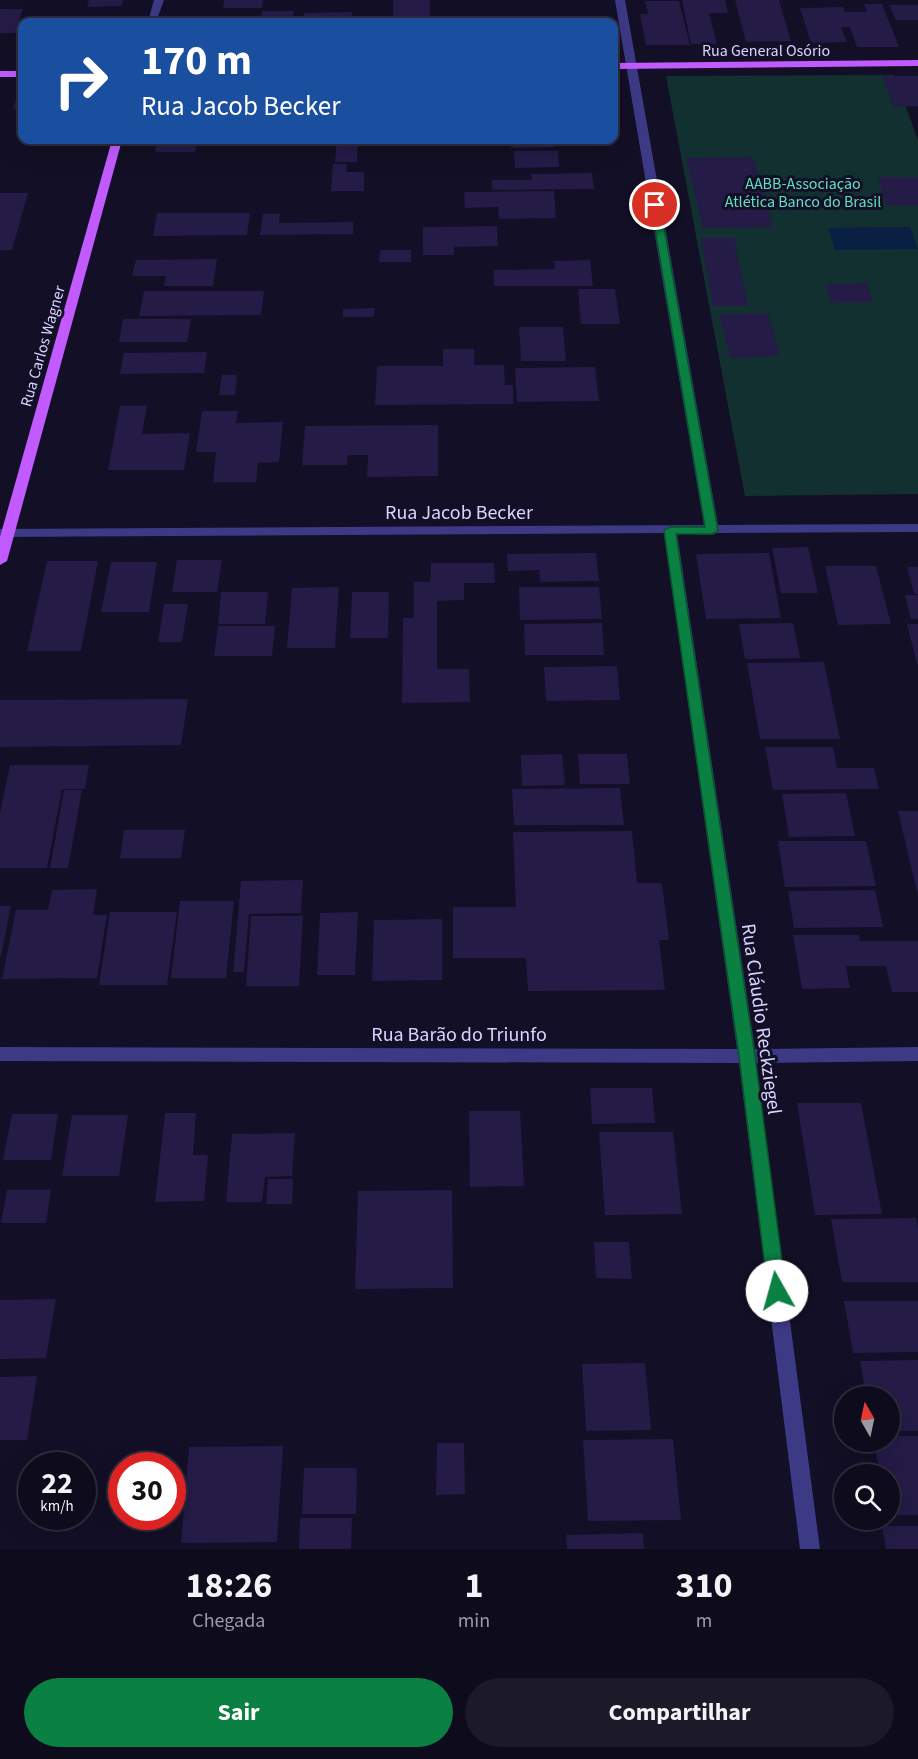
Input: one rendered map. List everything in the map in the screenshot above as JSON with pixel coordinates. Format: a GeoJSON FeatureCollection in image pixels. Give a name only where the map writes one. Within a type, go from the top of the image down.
{"type":"FeatureCollection","features":[{"type":"Feature","properties":{"kind":"main road","name":"Rua General Osório"},"geometry":{"type":"LineString","coordinates":[[618,66],[918,63]]}},
{"type":"Feature","properties":{"kind":"main road"},"geometry":{"type":"LineString","coordinates":[[0,74],[18,74]]}},
{"type":"Feature","properties":{"kind":"main road","name":"Rua Carlos Wagner"},"geometry":{"type":"LineString","coordinates":[[0,561],[3,533],[116,144]]}},
{"type":"Feature","properties":{"kind":"street"},"geometry":{"type":"LineString","coordinates":[[153,18],[159,0]]}},
{"type":"Feature","properties":{"kind":"street"},"geometry":{"type":"LineString","coordinates":[[620,0],[712,531]]}},
{"type":"Feature","properties":{"kind":"street","name":"Rua Jacob Becker"},"geometry":{"type":"LineString","coordinates":[[3,533],[712,531],[918,528]]}},
{"type":"Feature","properties":{"kind":"street","name":"Rua Cláudio Reckziegel"},"geometry":{"type":"LineString","coordinates":[[670,531],[747,1056],[810,1549]]}},
{"type":"Feature","properties":{"kind":"street","name":"Rua Barão do Triunfo"},"geometry":{"type":"LineString","coordinates":[[0,1054],[747,1056],[918,1054]]}},
{"type":"Feature","properties":{"kind":"green space","name":"AABB-Associação Atlética Banco do Brasil"},"geometry":{"type":"Polygon","coordinates":[[[894,75],[918,140],[918,494],[745,496],[666,76],[894,75]]]}},
{"type":"Feature","properties":{"kind":"water"},"geometry":{"type":"Polygon","coordinates":[[[910,227],[918,249],[835,250],[828,228],[910,227]]]}},
{"type":"Feature","properties":{"kind":"building"},"geometry":{"type":"Polygon","coordinates":[[[89,0],[123,0],[122,6],[87,7],[89,0]]]}},
{"type":"Feature","properties":{"kind":"building"},"geometry":{"type":"Polygon","coordinates":[[[224,0],[263,0],[262,8],[223,8],[224,0]]]}},
{"type":"Feature","properties":{"kind":"building"},"geometry":{"type":"Polygon","coordinates":[[[393,0],[430,0],[430,18],[393,18],[393,0]]]}},
{"type":"Feature","properties":{"kind":"building"},"geometry":{"type":"Polygon","coordinates":[[[682,0],[725,0],[728,13],[709,13],[717,44],[691,44],[682,0]]]}},
{"type":"Feature","properties":{"kind":"building"},"geometry":{"type":"Polygon","coordinates":[[[735,0],[779,0],[791,41],[746,42],[735,0]]]}},
{"type":"Feature","properties":{"kind":"building"},"geometry":{"type":"Polygon","coordinates":[[[645,1],[679,1],[690,45],[646,45],[640,14],[648,14],[645,1]]]}},
{"type":"Feature","properties":{"kind":"building"},"geometry":{"type":"Polygon","coordinates":[[[864,4],[882,4],[899,47],[857,47],[850,27],[841,27],[847,42],[811,43],[800,8],[843,7],[845,12],[867,12],[864,4]]]}},
{"type":"Feature","properties":{"kind":"building"},"geometry":{"type":"Polygon","coordinates":[[[889,5],[918,5],[918,20],[896,20],[889,5]]]}},
{"type":"Feature","properties":{"kind":"building"},"geometry":{"type":"Polygon","coordinates":[[[0,9],[23,9],[18,18],[15,33],[0,33],[0,9]]]}},
{"type":"Feature","properties":{"kind":"building"},"geometry":{"type":"Polygon","coordinates":[[[262,11],[294,11],[293,18],[261,18],[262,11]]]}},
{"type":"Feature","properties":{"kind":"building"},"geometry":{"type":"Polygon","coordinates":[[[352,12],[351,18],[303,18],[304,13],[352,12]]]}},
{"type":"Feature","properties":{"kind":"building"},"geometry":{"type":"Polygon","coordinates":[[[882,76],[918,76],[918,106],[893,107],[882,76]]]}},
{"type":"Feature","properties":{"kind":"building"},"geometry":{"type":"Polygon","coordinates":[[[18,93],[18,109],[13,109],[18,93]]]}},
{"type":"Feature","properties":{"kind":"building"},"geometry":{"type":"Polygon","coordinates":[[[157,144],[196,144],[195,152],[155,152],[157,144]]]}},
{"type":"Feature","properties":{"kind":"building"},"geometry":{"type":"Polygon","coordinates":[[[337,144],[358,144],[357,162],[335,162],[337,144]]]}},
{"type":"Feature","properties":{"kind":"building"},"geometry":{"type":"Polygon","coordinates":[[[511,144],[555,144],[555,147],[511,148],[511,144]]]}},
{"type":"Feature","properties":{"kind":"building"},"geometry":{"type":"Polygon","coordinates":[[[514,151],[558,151],[559,167],[515,168],[514,151]]]}},
{"type":"Feature","properties":{"kind":"building"},"geometry":{"type":"Polygon","coordinates":[[[753,157],[773,227],[703,228],[686,158],[753,157]]]}},
{"type":"Feature","properties":{"kind":"building"},"geometry":{"type":"Polygon","coordinates":[[[333,164],[347,164],[346,172],[364,172],[364,191],[331,191],[333,164]]]}},
{"type":"Feature","properties":{"kind":"building"},"geometry":{"type":"Polygon","coordinates":[[[592,173],[594,189],[492,190],[492,180],[532,180],[531,174],[592,173]]]}},
{"type":"Feature","properties":{"kind":"building"},"geometry":{"type":"Polygon","coordinates":[[[878,177],[918,177],[918,206],[886,205],[878,177]]]}},
{"type":"Feature","properties":{"kind":"building"},"geometry":{"type":"Polygon","coordinates":[[[554,191],[556,218],[499,219],[498,207],[465,208],[464,192],[554,191]]]}},
{"type":"Feature","properties":{"kind":"building"},"geometry":{"type":"Polygon","coordinates":[[[0,193],[28,193],[12,250],[0,250],[0,193]]]}},
{"type":"Feature","properties":{"kind":"building"},"geometry":{"type":"Polygon","coordinates":[[[157,213],[250,213],[247,235],[153,236],[157,213]]]}},
{"type":"Feature","properties":{"kind":"building"},"geometry":{"type":"Polygon","coordinates":[[[263,214],[280,214],[279,223],[353,222],[353,234],[260,235],[263,214]]]}},
{"type":"Feature","properties":{"kind":"building"},"geometry":{"type":"Polygon","coordinates":[[[497,226],[498,246],[454,247],[454,255],[423,255],[423,227],[497,226]]]}},
{"type":"Feature","properties":{"kind":"building"},"geometry":{"type":"Polygon","coordinates":[[[701,238],[734,238],[748,306],[713,306],[701,238]]]}},
{"type":"Feature","properties":{"kind":"building"},"geometry":{"type":"Polygon","coordinates":[[[380,250],[411,250],[411,262],[379,262],[380,250]]]}},
{"type":"Feature","properties":{"kind":"building"},"geometry":{"type":"Polygon","coordinates":[[[217,259],[213,286],[164,286],[166,276],[132,276],[136,260],[217,259]]]}},
{"type":"Feature","properties":{"kind":"building"},"geometry":{"type":"Polygon","coordinates":[[[590,260],[593,286],[494,286],[494,270],[555,269],[554,261],[590,260]]]}},
{"type":"Feature","properties":{"kind":"building"},"geometry":{"type":"Polygon","coordinates":[[[867,283],[873,302],[831,303],[825,284],[867,283]]]}},
{"type":"Feature","properties":{"kind":"building"},"geometry":{"type":"Polygon","coordinates":[[[578,289],[615,289],[620,324],[581,324],[578,289]]]}},
{"type":"Feature","properties":{"kind":"building"},"geometry":{"type":"Polygon","coordinates":[[[144,291],[264,291],[261,315],[139,316],[144,291]]]}},
{"type":"Feature","properties":{"kind":"building"},"geometry":{"type":"Polygon","coordinates":[[[375,308],[374,317],[343,317],[343,309],[375,308]]]}},
{"type":"Feature","properties":{"kind":"building"},"geometry":{"type":"Polygon","coordinates":[[[768,313],[780,356],[730,358],[719,314],[768,313]]]}},
{"type":"Feature","properties":{"kind":"building"},"geometry":{"type":"Polygon","coordinates":[[[123,319],[191,319],[187,342],[119,342],[123,319]]]}},
{"type":"Feature","properties":{"kind":"building"},"geometry":{"type":"Polygon","coordinates":[[[519,327],[563,327],[566,361],[521,361],[519,327]]]}},
{"type":"Feature","properties":{"kind":"building"},"geometry":{"type":"Polygon","coordinates":[[[443,349],[474,349],[474,365],[504,365],[505,385],[513,385],[513,404],[375,405],[377,366],[443,366],[443,349]]]}},
{"type":"Feature","properties":{"kind":"building"},"geometry":{"type":"Polygon","coordinates":[[[207,352],[204,373],[120,374],[124,353],[207,352]]]}},
{"type":"Feature","properties":{"kind":"building"},"geometry":{"type":"Polygon","coordinates":[[[595,367],[599,401],[517,402],[515,368],[595,367]]]}},
{"type":"Feature","properties":{"kind":"building"},"geometry":{"type":"Polygon","coordinates":[[[222,375],[237,375],[235,395],[219,395],[222,375]]]}},
{"type":"Feature","properties":{"kind":"building"},"geometry":{"type":"Polygon","coordinates":[[[120,406],[147,406],[142,434],[190,433],[184,470],[108,470],[120,406]]]}},
{"type":"Feature","properties":{"kind":"building"},"geometry":{"type":"Polygon","coordinates":[[[202,411],[238,411],[236,423],[283,422],[279,462],[258,463],[256,482],[213,482],[216,452],[196,452],[202,411]]]}},
{"type":"Feature","properties":{"kind":"building"},"geometry":{"type":"Polygon","coordinates":[[[438,425],[438,476],[367,477],[368,455],[348,455],[347,465],[302,465],[305,426],[438,425]]]}},
{"type":"Feature","properties":{"kind":"building"},"geometry":{"type":"Polygon","coordinates":[[[808,547],[818,593],[781,593],[772,548],[808,547]]]}},
{"type":"Feature","properties":{"kind":"building"},"geometry":{"type":"Polygon","coordinates":[[[596,553],[599,581],[540,582],[539,570],[508,571],[507,554],[596,553]]]}},
{"type":"Feature","properties":{"kind":"building"},"geometry":{"type":"Polygon","coordinates":[[[769,553],[781,618],[706,619],[696,554],[769,553]]]}},
{"type":"Feature","properties":{"kind":"building"},"geometry":{"type":"Polygon","coordinates":[[[177,560],[222,560],[217,592],[172,592],[177,560]]]}},
{"type":"Feature","properties":{"kind":"building"},"geometry":{"type":"Polygon","coordinates":[[[47,561],[98,561],[81,651],[27,651],[47,561]]]}},
{"type":"Feature","properties":{"kind":"building"},"geometry":{"type":"Polygon","coordinates":[[[111,562],[157,562],[149,612],[101,612],[111,562]]]}},
{"type":"Feature","properties":{"kind":"building"},"geometry":{"type":"Polygon","coordinates":[[[431,563],[494,563],[495,583],[464,583],[464,600],[437,601],[437,669],[469,669],[470,702],[402,703],[403,618],[414,618],[414,582],[430,582],[431,563]]]}},
{"type":"Feature","properties":{"kind":"building"},"geometry":{"type":"Polygon","coordinates":[[[825,566],[876,566],[891,624],[838,625],[825,566]]]}},
{"type":"Feature","properties":{"kind":"building"},"geometry":{"type":"Polygon","coordinates":[[[907,567],[918,567],[918,594],[914,594],[907,567]]]}},
{"type":"Feature","properties":{"kind":"building"},"geometry":{"type":"Polygon","coordinates":[[[339,587],[335,648],[287,648],[292,588],[339,587]]]}},
{"type":"Feature","properties":{"kind":"building"},"geometry":{"type":"Polygon","coordinates":[[[519,587],[599,587],[602,619],[520,620],[519,587]]]}},
{"type":"Feature","properties":{"kind":"building"},"geometry":{"type":"Polygon","coordinates":[[[221,592],[268,592],[265,624],[218,624],[221,592]]]}},
{"type":"Feature","properties":{"kind":"building"},"geometry":{"type":"Polygon","coordinates":[[[352,592],[389,592],[388,638],[350,638],[352,592]]]}},
{"type":"Feature","properties":{"kind":"building"},"geometry":{"type":"Polygon","coordinates":[[[905,595],[918,595],[918,619],[911,619],[905,595]]]}},
{"type":"Feature","properties":{"kind":"building"},"geometry":{"type":"Polygon","coordinates":[[[164,604],[188,604],[182,642],[158,642],[164,604]]]}},
{"type":"Feature","properties":{"kind":"building"},"geometry":{"type":"Polygon","coordinates":[[[602,623],[604,655],[525,655],[524,624],[602,623]]]}},
{"type":"Feature","properties":{"kind":"building"},"geometry":{"type":"Polygon","coordinates":[[[793,623],[800,658],[745,659],[739,624],[793,623]]]}},
{"type":"Feature","properties":{"kind":"building"},"geometry":{"type":"Polygon","coordinates":[[[907,624],[918,624],[918,664],[917,664],[907,624]]]}},
{"type":"Feature","properties":{"kind":"building"},"geometry":{"type":"Polygon","coordinates":[[[218,626],[275,626],[272,656],[214,656],[218,626]]]}},
{"type":"Feature","properties":{"kind":"building"},"geometry":{"type":"Polygon","coordinates":[[[824,662],[840,739],[760,739],[747,663],[824,662]]]}},
{"type":"Feature","properties":{"kind":"building"},"geometry":{"type":"Polygon","coordinates":[[[617,666],[620,700],[546,701],[544,667],[617,666]]]}},
{"type":"Feature","properties":{"kind":"building"},"geometry":{"type":"Polygon","coordinates":[[[188,699],[181,745],[0,747],[0,700],[188,699]]]}},
{"type":"Feature","properties":{"kind":"building"},"geometry":{"type":"Polygon","coordinates":[[[765,747],[833,747],[837,768],[874,768],[879,789],[773,790],[765,747]]]}},
{"type":"Feature","properties":{"kind":"building"},"geometry":{"type":"Polygon","coordinates":[[[562,754],[565,785],[522,786],[521,755],[562,754]]]}},
{"type":"Feature","properties":{"kind":"building"},"geometry":{"type":"Polygon","coordinates":[[[578,754],[627,754],[630,784],[580,784],[578,754]]]}},
{"type":"Feature","properties":{"kind":"building"},"geometry":{"type":"Polygon","coordinates":[[[10,765],[89,765],[85,789],[62,789],[47,868],[0,868],[0,813],[10,765]]]}},
{"type":"Feature","properties":{"kind":"building"},"geometry":{"type":"Polygon","coordinates":[[[620,788],[624,825],[514,825],[512,789],[620,788]]]}},
{"type":"Feature","properties":{"kind":"building"},"geometry":{"type":"Polygon","coordinates":[[[64,790],[82,790],[68,868],[50,868],[64,790]]]}},
{"type":"Feature","properties":{"kind":"building"},"geometry":{"type":"Polygon","coordinates":[[[846,793],[855,836],[789,837],[782,794],[846,793]]]}},
{"type":"Feature","properties":{"kind":"building"},"geometry":{"type":"Polygon","coordinates":[[[898,811],[918,811],[917,892],[898,811]]]}},
{"type":"Feature","properties":{"kind":"building"},"geometry":{"type":"Polygon","coordinates":[[[124,830],[185,830],[181,858],[120,858],[124,830]]]}},
{"type":"Feature","properties":{"kind":"building"},"geometry":{"type":"Polygon","coordinates":[[[632,831],[637,883],[662,883],[669,940],[659,940],[665,990],[528,991],[526,958],[453,958],[453,907],[516,907],[513,832],[632,831]]]}},
{"type":"Feature","properties":{"kind":"building"},"geometry":{"type":"Polygon","coordinates":[[[778,841],[866,841],[876,886],[785,887],[778,841]]]}},
{"type":"Feature","properties":{"kind":"building"},"geometry":{"type":"Polygon","coordinates":[[[303,880],[301,913],[249,914],[244,972],[233,972],[241,881],[303,880]]]}},
{"type":"Feature","properties":{"kind":"building"},"geometry":{"type":"Polygon","coordinates":[[[97,889],[93,915],[107,915],[97,978],[2,979],[16,910],[48,910],[52,890],[97,889]]]}},
{"type":"Feature","properties":{"kind":"building"},"geometry":{"type":"Polygon","coordinates":[[[875,890],[883,927],[794,928],[788,891],[875,890]]]}},
{"type":"Feature","properties":{"kind":"building"},"geometry":{"type":"Polygon","coordinates":[[[180,901],[234,901],[226,978],[171,978],[180,901]]]}},
{"type":"Feature","properties":{"kind":"building"},"geometry":{"type":"Polygon","coordinates":[[[0,906],[11,906],[1,956],[0,956],[0,906]]]}},
{"type":"Feature","properties":{"kind":"building"},"geometry":{"type":"Polygon","coordinates":[[[110,912],[177,912],[167,985],[99,985],[110,912]]]}},
{"type":"Feature","properties":{"kind":"building"},"geometry":{"type":"Polygon","coordinates":[[[358,912],[355,975],[317,975],[320,913],[358,912]]]}},
{"type":"Feature","properties":{"kind":"building"},"geometry":{"type":"Polygon","coordinates":[[[251,916],[303,916],[299,986],[246,986],[251,916]]]}},
{"type":"Feature","properties":{"kind":"building"},"geometry":{"type":"Polygon","coordinates":[[[442,919],[442,980],[372,981],[374,920],[442,919]]]}},
{"type":"Feature","properties":{"kind":"building"},"geometry":{"type":"Polygon","coordinates":[[[793,935],[859,935],[860,941],[918,941],[918,992],[892,992],[886,966],[846,966],[850,988],[802,989],[793,935]]]}},
{"type":"Feature","properties":{"kind":"building"},"geometry":{"type":"Polygon","coordinates":[[[590,1088],[652,1088],[655,1123],[592,1124],[590,1088]]]}},
{"type":"Feature","properties":{"kind":"building"},"geometry":{"type":"Polygon","coordinates":[[[797,1103],[861,1103],[882,1214],[815,1215],[797,1103]]]}},
{"type":"Feature","properties":{"kind":"building"},"geometry":{"type":"Polygon","coordinates":[[[469,1111],[520,1111],[524,1186],[470,1187],[469,1111]]]}},
{"type":"Feature","properties":{"kind":"building"},"geometry":{"type":"Polygon","coordinates":[[[165,1113],[196,1113],[193,1155],[208,1155],[204,1201],[155,1202],[165,1113]]]}},
{"type":"Feature","properties":{"kind":"building"},"geometry":{"type":"Polygon","coordinates":[[[12,1114],[58,1114],[51,1160],[3,1160],[12,1114]]]}},
{"type":"Feature","properties":{"kind":"building"},"geometry":{"type":"Polygon","coordinates":[[[72,1115],[128,1115],[119,1176],[62,1176],[72,1115]]]}},
{"type":"Feature","properties":{"kind":"building"},"geometry":{"type":"Polygon","coordinates":[[[599,1132],[673,1132],[682,1214],[605,1215],[599,1132]]]}},
{"type":"Feature","properties":{"kind":"building"},"geometry":{"type":"Polygon","coordinates":[[[295,1133],[292,1176],[265,1177],[262,1202],[226,1202],[232,1134],[295,1133]]]}},
{"type":"Feature","properties":{"kind":"building"},"geometry":{"type":"Polygon","coordinates":[[[268,1179],[293,1179],[292,1204],[266,1204],[268,1179]]]}},
{"type":"Feature","properties":{"kind":"building"},"geometry":{"type":"Polygon","coordinates":[[[7,1190],[51,1190],[46,1223],[1,1223],[7,1190]]]}},
{"type":"Feature","properties":{"kind":"building"},"geometry":{"type":"Polygon","coordinates":[[[452,1190],[453,1288],[355,1289],[358,1191],[452,1190]]]}},
{"type":"Feature","properties":{"kind":"building"},"geometry":{"type":"Polygon","coordinates":[[[916,1218],[918,1282],[842,1282],[831,1219],[916,1218]]]}},
{"type":"Feature","properties":{"kind":"building"},"geometry":{"type":"Polygon","coordinates":[[[594,1242],[629,1242],[632,1279],[596,1278],[594,1242]]]}},
{"type":"Feature","properties":{"kind":"building"},"geometry":{"type":"Polygon","coordinates":[[[56,1299],[46,1358],[0,1359],[0,1300],[56,1299]]]}},
{"type":"Feature","properties":{"kind":"building"},"geometry":{"type":"Polygon","coordinates":[[[844,1301],[918,1301],[918,1352],[853,1353],[844,1301]]]}},
{"type":"Feature","properties":{"kind":"building"},"geometry":{"type":"Polygon","coordinates":[[[918,1360],[918,1431],[900,1431],[900,1386],[864,1386],[860,1361],[918,1360]]]}},
{"type":"Feature","properties":{"kind":"building"},"geometry":{"type":"Polygon","coordinates":[[[645,1363],[651,1430],[586,1431],[582,1364],[645,1363]]]}},
{"type":"Feature","properties":{"kind":"building"},"geometry":{"type":"Polygon","coordinates":[[[37,1376],[27,1440],[0,1440],[0,1377],[37,1376]]]}},
{"type":"Feature","properties":{"kind":"building"},"geometry":{"type":"Polygon","coordinates":[[[900,1436],[918,1436],[918,1515],[900,1515],[900,1464],[878,1464],[876,1452],[900,1452],[900,1436]]]}},
{"type":"Feature","properties":{"kind":"building"},"geometry":{"type":"Polygon","coordinates":[[[673,1439],[681,1520],[588,1521],[583,1440],[673,1439]]]}},
{"type":"Feature","properties":{"kind":"building"},"geometry":{"type":"Polygon","coordinates":[[[437,1443],[464,1443],[465,1494],[436,1495],[437,1443]]]}},
{"type":"Feature","properties":{"kind":"building"},"geometry":{"type":"Polygon","coordinates":[[[283,1446],[277,1542],[181,1543],[182,1530],[186,1530],[189,1447],[283,1446]]]}},
{"type":"Feature","properties":{"kind":"building"},"geometry":{"type":"Polygon","coordinates":[[[304,1468],[357,1468],[356,1514],[302,1514],[304,1468]]]}},
{"type":"Feature","properties":{"kind":"building"},"geometry":{"type":"Polygon","coordinates":[[[300,1518],[352,1518],[351,1549],[299,1549],[300,1518]]]}},
{"type":"Feature","properties":{"kind":"building"},"geometry":{"type":"Polygon","coordinates":[[[900,1526],[918,1526],[918,1549],[886,1549],[883,1530],[900,1530],[900,1526]]]}},
{"type":"Feature","properties":{"kind":"building"},"geometry":{"type":"Polygon","coordinates":[[[643,1533],[644,1549],[567,1549],[566,1535],[643,1533]]]}},
{"type":"Feature","properties":{"kind":"route"},"geometry":{"type":"LineString","coordinates":[[655,205],[712,531],[670,531],[747,1056],[777,1291]]}}]}
